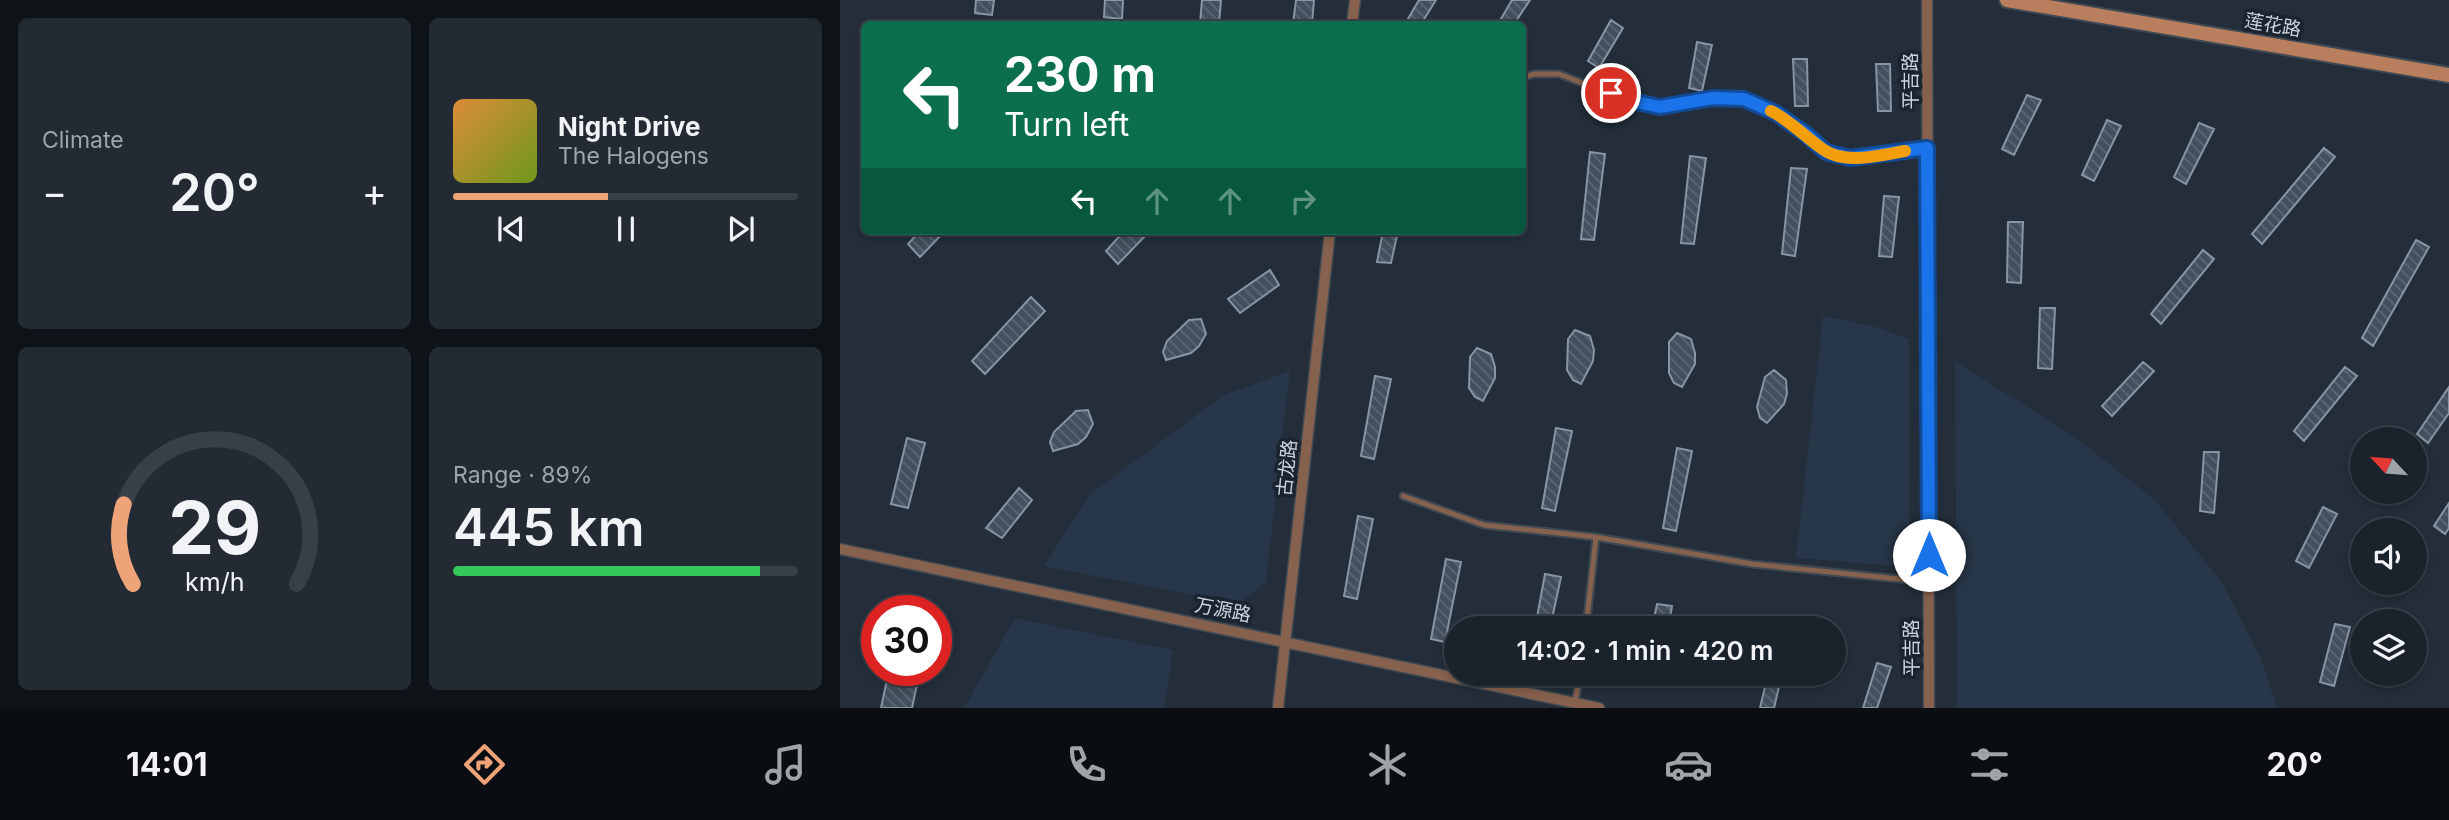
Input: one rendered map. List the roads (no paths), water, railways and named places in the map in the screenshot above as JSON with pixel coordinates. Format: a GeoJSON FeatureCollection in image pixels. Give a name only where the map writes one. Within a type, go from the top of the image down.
{"type":"FeatureCollection","features":[{"type":"Feature","properties":{"kind":"main road","name":"莲花路"},"geometry":{"type":"LineString","coordinates":[[2007,0],[2449,75]]}},
{"type":"Feature","properties":{"kind":"street"},"geometry":{"type":"LineString","coordinates":[[1352,21],[1354,0]]}},
{"type":"Feature","properties":{"kind":"street","name":"平吉路"},"geometry":{"type":"LineString","coordinates":[[1927,0],[1929,708]]}},
{"type":"Feature","properties":{"kind":"street","name":"古龙路"},"geometry":{"type":"LineString","coordinates":[[1278,708],[1330,235]]}},
{"type":"Feature","properties":{"kind":"street","name":"万源路"},"geometry":{"type":"LineString","coordinates":[[840,549],[1599,708]]}},
{"type":"Feature","properties":{"kind":"lane"},"geometry":{"type":"LineString","coordinates":[[1526,77],[1559,74],[1627,100],[1660,107],[1713,98],[1744,99],[1776,113],[1826,152],[1850,158],[1927,148]]}},
{"type":"Feature","properties":{"kind":"lane"},"geometry":{"type":"LineString","coordinates":[[1403,496],[1484,525],[1597,537],[1752,564],[1929,582]]}},
{"type":"Feature","properties":{"kind":"lane"},"geometry":{"type":"LineString","coordinates":[[1587,616],[1597,537]]}},
{"type":"Feature","properties":{"kind":"lane"},"geometry":{"type":"LineString","coordinates":[[1575,703],[1578,686]]}}]}
